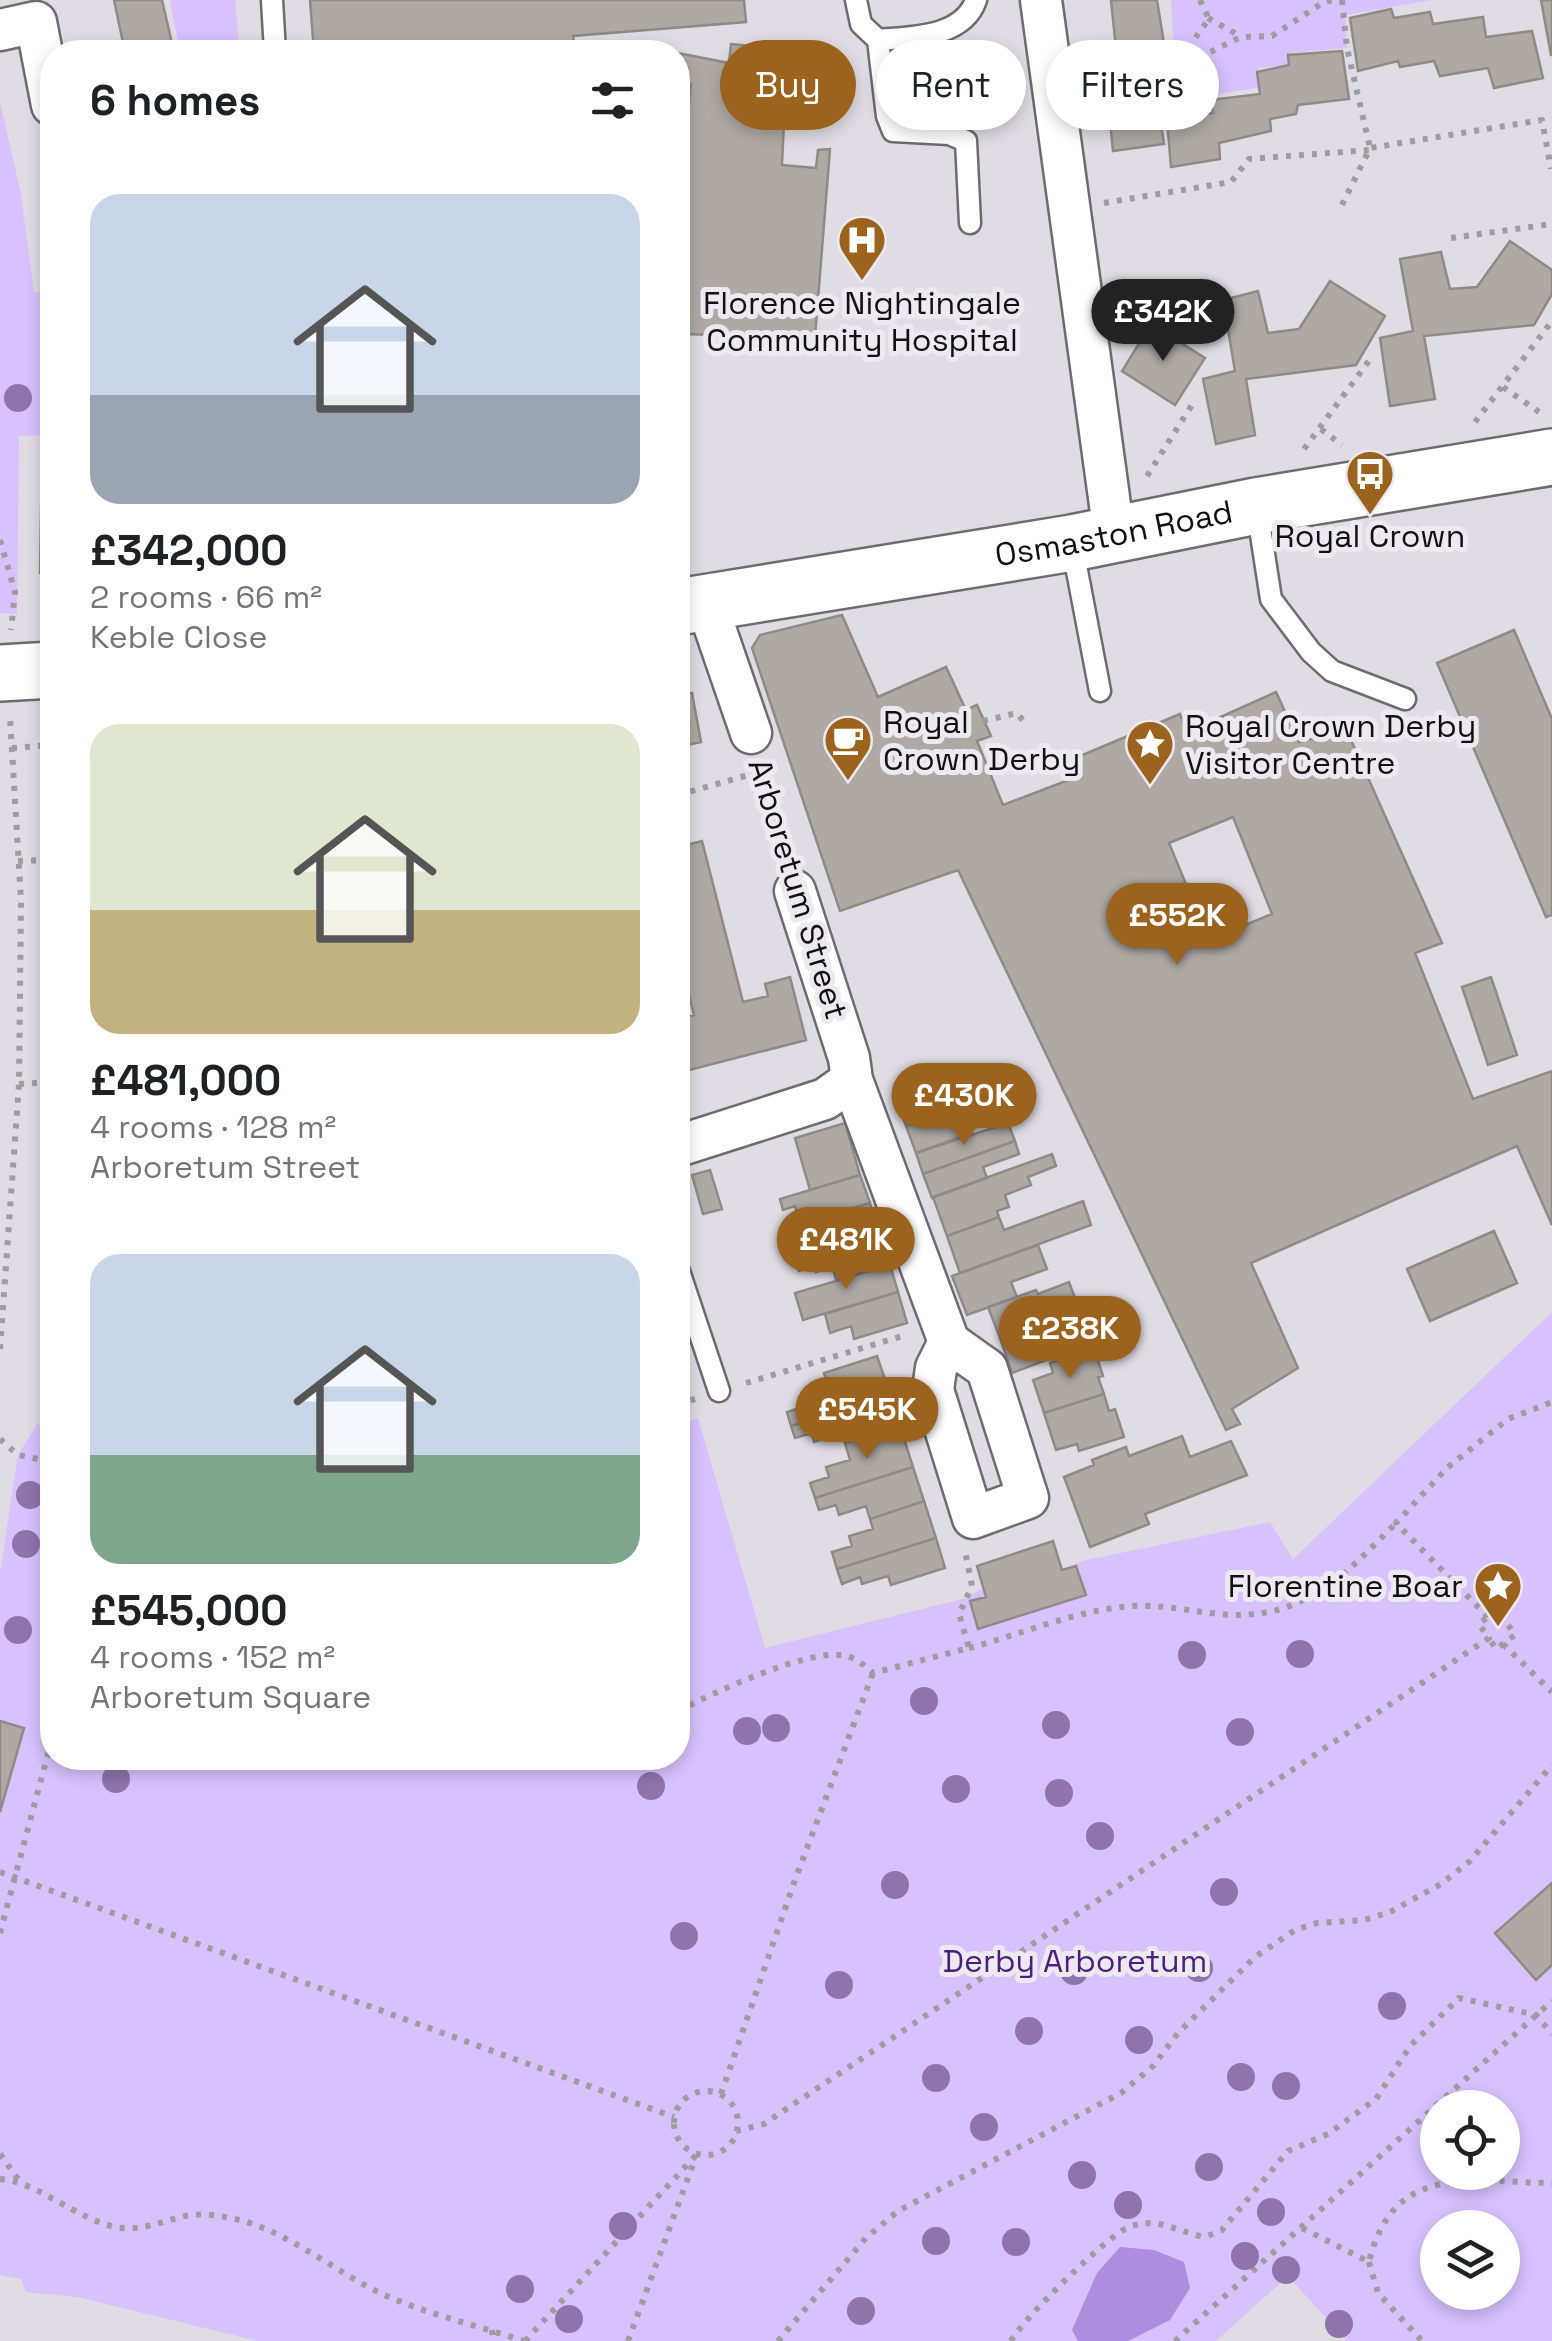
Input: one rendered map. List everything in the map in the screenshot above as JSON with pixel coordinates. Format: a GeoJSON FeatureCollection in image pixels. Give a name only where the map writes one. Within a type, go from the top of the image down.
{"type":"FeatureCollection","features":[{"type":"Feature","properties":{"kind":"main road","name":"Osmaston Road"},"geometry":{"type":"LineString","coordinates":[[692,606],[1552,457]]}},
{"type":"Feature","properties":{"kind":"street"},"geometry":{"type":"LineString","coordinates":[[1040,0],[1068,209],[1093,538]]}},
{"type":"Feature","properties":{"kind":"street"},"geometry":{"type":"LineString","coordinates":[[22,17],[40,70]]}},
{"type":"Feature","properties":{"kind":"street","name":"Arboretum Street"},"geometry":{"type":"LineString","coordinates":[[692,606],[757,752]]}},
{"type":"Feature","properties":{"kind":"street","name":"Arboretum Street"},"geometry":{"type":"LineString","coordinates":[[795,892],[850,1058],[852,1080],[947,1334]]}},
{"type":"Feature","properties":{"kind":"street"},"geometry":{"type":"LineString","coordinates":[[690,1142],[825,1099],[852,1080]]}},
{"type":"Feature","properties":{"kind":"lane"},"geometry":{"type":"LineString","coordinates":[[272,0],[274,40]]}},
{"type":"Feature","properties":{"kind":"lane"},"geometry":{"type":"LineString","coordinates":[[856,0],[861,24],[878,40],[944,31],[958,24],[976,0]]}},
{"type":"Feature","properties":{"kind":"lane"},"geometry":{"type":"LineString","coordinates":[[892,130],[949,134],[966,141],[970,223]]}},
{"type":"Feature","properties":{"kind":"lane"},"geometry":{"type":"LineString","coordinates":[[1256,506],[1271,599],[1332,671],[1404,699]]}},
{"type":"Feature","properties":{"kind":"lane"},"geometry":{"type":"LineString","coordinates":[[1093,538],[1100,691]]}},
{"type":"Feature","properties":{"kind":"lane"},"geometry":{"type":"LineString","coordinates":[[690,1305],[718,1391]]}},
{"type":"Feature","properties":{"kind":"path"},"geometry":{"type":"LineString","coordinates":[[1200,0],[1208,18],[1241,36]]}},
{"type":"Feature","properties":{"kind":"path"},"geometry":{"type":"LineString","coordinates":[[1208,18],[1187,48],[1184,65],[1241,36],[1272,36],[1333,0]]}},
{"type":"Feature","properties":{"kind":"path"},"geometry":{"type":"LineString","coordinates":[[1342,0],[1347,48],[1370,149],[1342,204]]}},
{"type":"Feature","properties":{"kind":"path"},"geometry":{"type":"LineString","coordinates":[[1068,209],[1232,182],[1249,158],[1370,149],[1552,118]]}},
{"type":"Feature","properties":{"kind":"path"},"geometry":{"type":"LineString","coordinates":[[1542,120],[1550,169]]}},
{"type":"Feature","properties":{"kind":"path"},"geometry":{"type":"LineString","coordinates":[[1451,238],[1552,224]]}},
{"type":"Feature","properties":{"kind":"path"},"geometry":{"type":"LineString","coordinates":[[1552,321],[1503,386],[1552,421]]}},
{"type":"Feature","properties":{"kind":"path"},"geometry":{"type":"LineString","coordinates":[[1321,429],[1372,358]]}},
{"type":"Feature","properties":{"kind":"path"},"geometry":{"type":"LineString","coordinates":[[1159,455],[1195,400]]}},
{"type":"Feature","properties":{"kind":"path"},"geometry":{"type":"LineString","coordinates":[[0,540],[15,592],[20,672],[12,748],[21,900],[19,1084],[0,1349]]}},
{"type":"Feature","properties":{"kind":"path"},"geometry":{"type":"LineString","coordinates":[[984,721],[1017,713],[1024,722]]}},
{"type":"Feature","properties":{"kind":"path"},"geometry":{"type":"LineString","coordinates":[[12,748],[40,746]]}},
{"type":"Feature","properties":{"kind":"path"},"geometry":{"type":"LineString","coordinates":[[690,788],[757,752]]}},
{"type":"Feature","properties":{"kind":"path","name":"Arboretum Street"},"geometry":{"type":"LineString","coordinates":[[757,752],[795,892]]}},
{"type":"Feature","properties":{"kind":"path"},"geometry":{"type":"LineString","coordinates":[[18,862],[40,861]]}},
{"type":"Feature","properties":{"kind":"path"},"geometry":{"type":"LineString","coordinates":[[19,1084],[40,1083]]}},
{"type":"Feature","properties":{"kind":"path"},"geometry":{"type":"LineString","coordinates":[[690,1400],[947,1334]]}},
{"type":"Feature","properties":{"kind":"path"},"geometry":{"type":"LineString","coordinates":[[690,1706],[769,1670],[821,1657],[845,1655],[873,1673],[1098,1610],[1138,1605],[1233,1615],[1267,1613],[1294,1605],[1342,1578],[1447,1468],[1508,1419],[1552,1402]]}},
{"type":"Feature","properties":{"kind":"path"},"geometry":{"type":"LineString","coordinates":[[0,1439],[18,1455],[40,1460]]}},
{"type":"Feature","properties":{"kind":"path"},"geometry":{"type":"LineString","coordinates":[[1396,1523],[1488,1617]]}},
{"type":"Feature","properties":{"kind":"path"},"geometry":{"type":"LineString","coordinates":[[966,1596],[959,1614],[969,1648]]}},
{"type":"Feature","properties":{"kind":"path"},"geometry":{"type":"LineString","coordinates":[[1496,1608],[1515,1635],[1496,1648],[1479,1624],[1488,1617],[1496,1608]]}},
{"type":"Feature","properties":{"kind":"path"},"geometry":{"type":"LineString","coordinates":[[736,2131],[764,2124],[1489,1638]]}},
{"type":"Feature","properties":{"kind":"path"},"geometry":{"type":"LineString","coordinates":[[1503,1644],[1552,1692]]}},
{"type":"Feature","properties":{"kind":"path"},"geometry":{"type":"LineString","coordinates":[[721,2094],[873,1673]]}},
{"type":"Feature","properties":{"kind":"path"},"geometry":{"type":"LineString","coordinates":[[778,2341],[866,2238],[898,2210],[1121,2093],[1153,2066],[1178,2033],[1255,1957],[1295,1930],[1317,1922],[1364,1920],[1390,1912],[1441,1884],[1470,1861],[1552,1765]]}},
{"type":"Feature","properties":{"kind":"path"},"geometry":{"type":"LineString","coordinates":[[0,1933],[44,1770]]}},
{"type":"Feature","properties":{"kind":"path"},"geometry":{"type":"LineString","coordinates":[[0,1872],[674,2118]]}},
{"type":"Feature","properties":{"kind":"path"},"geometry":{"type":"LineString","coordinates":[[1011,2341],[1110,2237],[1129,2226],[1159,2223],[1204,2237],[1222,2230],[1288,2152],[1328,2134],[1376,2099],[1410,2046],[1459,1998],[1536,2015],[1552,2034]]}},
{"type":"Feature","properties":{"kind":"path"},"geometry":{"type":"LineString","coordinates":[[1175,2341],[1552,2000]]}},
{"type":"Feature","properties":{"kind":"path"},"geometry":{"type":"LineString","coordinates":[[703,2090],[721,2094],[739,2114],[736,2131],[726,2148],[708,2155],[697,2154],[678,2139],[676,2109],[692,2094],[703,2090]]}},
{"type":"Feature","properties":{"kind":"path"},"geometry":{"type":"LineString","coordinates":[[0,2154],[19,2180],[73,2212],[117,2228],[140,2228],[187,2215],[208,2215],[262,2228],[382,2294],[525,2341],[697,2154]]}},
{"type":"Feature","properties":{"kind":"path"},"geometry":{"type":"LineString","coordinates":[[628,2341],[697,2154]]}},
{"type":"Feature","properties":{"kind":"path"},"geometry":{"type":"LineString","coordinates":[[0,2180],[19,2180]]}},
{"type":"Feature","properties":{"kind":"path"},"geometry":{"type":"LineString","coordinates":[[1422,2341],[1378,2293],[1369,2262],[1372,2244],[1395,2206],[1418,2189],[1442,2182],[1552,2183]]}},
{"type":"Feature","properties":{"kind":"path"},"geometry":{"type":"LineString","coordinates":[[1300,2227],[1369,2262]]}},
{"type":"Feature","properties":{"kind":"path"},"geometry":{"type":"LineString","coordinates":[[492,2330],[492,2341]]}},
{"type":"Feature","properties":{"kind":"green space"},"geometry":{"type":"Polygon","coordinates":[[[170,0],[235,0],[239,40],[178,40],[170,0]]]}},
{"type":"Feature","properties":{"kind":"green space"},"geometry":{"type":"Polygon","coordinates":[[[1171,0],[1432,0],[1345,15],[1347,48],[1289,53],[1289,65],[1258,68],[1258,88],[1219,94],[1219,40],[1173,40],[1171,0]]]}},
{"type":"Feature","properties":{"kind":"green space"},"geometry":{"type":"Polygon","coordinates":[[[0,102],[21,194],[34,292],[40,292],[40,435],[19,436],[17,614],[0,613],[0,102]]]}},
{"type":"Feature","properties":{"kind":"green space","name":"Derby Arboretum"},"geometry":{"type":"Polygon","coordinates":[[[1552,1312],[1552,2341],[1347,2341],[1288,2276],[1216,2341],[258,2341],[77,2297],[26,2292],[21,2279],[0,2275],[0,1573],[18,1455],[37,1424],[40,1770],[690,1770],[690,1421],[698,1418],[765,1648],[966,1598],[983,1588],[977,1566],[1053,1541],[1063,1570],[1082,1561],[1270,1522],[1293,1559],[1552,1312]]]}},
{"type":"Feature","properties":{"kind":"shaded area"},"geometry":{"type":"Polygon","coordinates":[[[1120,2247],[1154,2250],[1184,2262],[1190,2288],[1170,2320],[1128,2341],[1078,2341],[1072,2330],[1097,2273],[1120,2247]]]}},
{"type":"Feature","properties":{"kind":"building"},"geometry":{"type":"Polygon","coordinates":[[[114,0],[162,0],[171,40],[122,40],[114,0]]]}},
{"type":"Feature","properties":{"kind":"building"},"geometry":{"type":"Polygon","coordinates":[[[310,0],[744,0],[746,22],[573,36],[574,40],[313,40],[310,0]]]}},
{"type":"Feature","properties":{"kind":"building"},"geometry":{"type":"Polygon","coordinates":[[[1111,0],[1157,0],[1163,40],[1115,40],[1111,0]]]}},
{"type":"Feature","properties":{"kind":"building"},"geometry":{"type":"Polygon","coordinates":[[[1541,0],[1552,0],[1552,55],[1551,55],[1541,0]]]}},
{"type":"Feature","properties":{"kind":"building"},"geometry":{"type":"Polygon","coordinates":[[[1391,9],[1394,18],[1430,12],[1433,24],[1483,17],[1486,37],[1532,31],[1543,78],[1494,88],[1488,68],[1440,76],[1434,61],[1400,67],[1398,61],[1358,71],[1350,18],[1391,9]]]}},
{"type":"Feature","properties":{"kind":"building"},"geometry":{"type":"Polygon","coordinates":[[[1342,51],[1349,99],[1298,105],[1296,114],[1270,119],[1271,131],[1219,143],[1220,159],[1171,167],[1168,130],[1219,130],[1219,99],[1260,94],[1257,72],[1289,65],[1288,55],[1342,51]]]}},
{"type":"Feature","properties":{"kind":"building"},"geometry":{"type":"Polygon","coordinates":[[[690,55],[720,61],[720,130],[784,130],[782,165],[816,168],[818,150],[830,149],[815,337],[690,334],[690,55]]]}},
{"type":"Feature","properties":{"kind":"building"},"geometry":{"type":"Polygon","coordinates":[[[1111,130],[1162,130],[1164,144],[1113,151],[1111,130]]]}},
{"type":"Feature","properties":{"kind":"building"},"geometry":{"type":"Polygon","coordinates":[[[1510,241],[1552,270],[1552,294],[1534,325],[1424,336],[1435,399],[1390,406],[1380,338],[1413,331],[1400,259],[1441,252],[1450,289],[1477,287],[1510,241]]]}},
{"type":"Feature","properties":{"kind":"building"},"geometry":{"type":"Polygon","coordinates":[[[1330,281],[1385,316],[1356,365],[1246,379],[1255,435],[1216,444],[1203,379],[1235,371],[1223,300],[1258,291],[1268,333],[1299,329],[1330,281]]]}},
{"type":"Feature","properties":{"kind":"building"},"geometry":{"type":"Polygon","coordinates":[[[1151,324],[1205,358],[1175,405],[1122,371],[1151,324]]]}},
{"type":"Feature","properties":{"kind":"building"},"geometry":{"type":"Polygon","coordinates":[[[842,615],[878,697],[946,667],[966,710],[977,705],[991,736],[977,741],[1003,805],[1079,776],[1073,759],[1180,714],[1187,732],[1276,692],[1299,742],[1347,731],[1442,943],[1415,953],[1473,1099],[1552,1071],[1552,1225],[1517,1146],[1251,1263],[1298,1368],[1232,1409],[1240,1424],[1226,1430],[958,870],[840,911],[752,648],[760,635],[842,615]],[[1233,817],[1169,843],[1209,940],[1272,914],[1233,817]]]}},
{"type":"Feature","properties":{"kind":"building"},"geometry":{"type":"Polygon","coordinates":[[[1514,630],[1552,719],[1552,915],[1546,917],[1437,663],[1514,630]]]}},
{"type":"Feature","properties":{"kind":"building"},"geometry":{"type":"Polygon","coordinates":[[[690,693],[701,742],[690,744],[690,693]]]}},
{"type":"Feature","properties":{"kind":"building"},"geometry":{"type":"Polygon","coordinates":[[[702,841],[743,1002],[768,996],[765,984],[790,977],[806,1040],[690,1070],[690,1016],[694,1015],[690,999],[690,844],[702,841]]]}},
{"type":"Feature","properties":{"kind":"building"},"geometry":{"type":"Polygon","coordinates":[[[1491,977],[1517,1055],[1488,1065],[1462,987],[1491,977]]]}},
{"type":"Feature","properties":{"kind":"building"},"geometry":{"type":"Polygon","coordinates":[[[971,1068],[975,1079],[988,1074],[995,1094],[906,1126],[895,1096],[971,1068]]]}},
{"type":"Feature","properties":{"kind":"building"},"geometry":{"type":"Polygon","coordinates":[[[995,1094],[1001,1111],[968,1122],[972,1133],[916,1153],[906,1126],[995,1094]]]}},
{"type":"Feature","properties":{"kind":"building"},"geometry":{"type":"Polygon","coordinates":[[[845,1123],[860,1175],[810,1190],[795,1138],[845,1123]]]}},
{"type":"Feature","properties":{"kind":"building"},"geometry":{"type":"Polygon","coordinates":[[[1008,1123],[1015,1141],[923,1174],[916,1153],[1008,1123]]]}},
{"type":"Feature","properties":{"kind":"building"},"geometry":{"type":"Polygon","coordinates":[[[1015,1141],[1019,1154],[983,1167],[987,1178],[932,1198],[923,1174],[1015,1141]]]}},
{"type":"Feature","properties":{"kind":"building"},"geometry":{"type":"Polygon","coordinates":[[[1052,1154],[1056,1166],[1028,1177],[1031,1185],[1005,1195],[1009,1207],[997,1211],[999,1217],[947,1236],[933,1197],[1052,1154]]]}},
{"type":"Feature","properties":{"kind":"building"},"geometry":{"type":"Polygon","coordinates":[[[710,1170],[722,1209],[703,1214],[692,1175],[710,1170]]]}},
{"type":"Feature","properties":{"kind":"building"},"geometry":{"type":"Polygon","coordinates":[[[860,1175],[870,1203],[818,1218],[815,1208],[797,1213],[795,1206],[783,1210],[780,1199],[860,1175]]]}},
{"type":"Feature","properties":{"kind":"building"},"geometry":{"type":"Polygon","coordinates":[[[1083,1201],[1091,1225],[960,1273],[947,1236],[999,1217],[1004,1230],[1083,1201]]]}},
{"type":"Feature","properties":{"kind":"building"},"geometry":{"type":"Polygon","coordinates":[[[870,1203],[878,1230],[789,1257],[788,1239],[822,1230],[818,1218],[870,1203]]]}},
{"type":"Feature","properties":{"kind":"building"},"geometry":{"type":"Polygon","coordinates":[[[878,1230],[890,1265],[836,1280],[833,1267],[816,1272],[815,1266],[799,1271],[795,1256],[878,1230]]]}},
{"type":"Feature","properties":{"kind":"building"},"geometry":{"type":"Polygon","coordinates":[[[1494,1231],[1517,1283],[1430,1321],[1407,1269],[1494,1231]]]}},
{"type":"Feature","properties":{"kind":"building"},"geometry":{"type":"Polygon","coordinates":[[[1038,1245],[1047,1269],[1011,1282],[1017,1297],[967,1315],[952,1276],[1038,1245]]]}},
{"type":"Feature","properties":{"kind":"building"},"geometry":{"type":"Polygon","coordinates":[[[890,1265],[898,1292],[803,1320],[795,1293],[890,1265]]]}},
{"type":"Feature","properties":{"kind":"building"},"geometry":{"type":"Polygon","coordinates":[[[1069,1282],[1079,1309],[1000,1338],[988,1307],[1069,1282]]]}},
{"type":"Feature","properties":{"kind":"building"},"geometry":{"type":"Polygon","coordinates":[[[898,1292],[907,1323],[854,1339],[851,1326],[830,1333],[825,1314],[898,1292]]]}},
{"type":"Feature","properties":{"kind":"building"},"geometry":{"type":"Polygon","coordinates":[[[1079,1309],[1086,1329],[1051,1342],[1057,1356],[1012,1373],[1000,1338],[1079,1309]]]}},
{"type":"Feature","properties":{"kind":"building"},"geometry":{"type":"Polygon","coordinates":[[[1094,1348],[1104,1394],[1044,1413],[1033,1380],[1053,1373],[1050,1363],[1094,1348]]]}},
{"type":"Feature","properties":{"kind":"building"},"geometry":{"type":"Polygon","coordinates":[[[877,1356],[890,1394],[791,1426],[787,1412],[805,1406],[803,1400],[830,1392],[824,1373],[877,1356]]]}},
{"type":"Feature","properties":{"kind":"building"},"geometry":{"type":"Polygon","coordinates":[[[890,1394],[900,1426],[845,1443],[842,1433],[814,1442],[812,1433],[795,1438],[791,1426],[890,1394]]]}},
{"type":"Feature","properties":{"kind":"building"},"geometry":{"type":"Polygon","coordinates":[[[1104,1394],[1109,1411],[1115,1409],[1124,1437],[1079,1451],[1077,1444],[1056,1450],[1044,1413],[1104,1394]]]}},
{"type":"Feature","properties":{"kind":"building"},"geometry":{"type":"Polygon","coordinates":[[[900,1426],[913,1467],[815,1498],[810,1483],[829,1477],[826,1467],[850,1460],[845,1443],[900,1426]]]}},
{"type":"Feature","properties":{"kind":"building"},"geometry":{"type":"Polygon","coordinates":[[[1182,1436],[1190,1457],[1231,1441],[1247,1475],[1145,1514],[1149,1524],[1090,1547],[1064,1477],[1094,1465],[1092,1460],[1126,1447],[1129,1456],[1182,1436]]]}},
{"type":"Feature","properties":{"kind":"building"},"geometry":{"type":"Polygon","coordinates":[[[913,1467],[924,1501],[870,1519],[866,1506],[839,1515],[836,1505],[819,1510],[815,1498],[913,1467]]]}},
{"type":"Feature","properties":{"kind":"building"},"geometry":{"type":"Polygon","coordinates":[[[924,1501],[936,1538],[837,1569],[832,1552],[852,1546],[849,1536],[873,1529],[870,1519],[924,1501]]]}},
{"type":"Feature","properties":{"kind":"building"},"geometry":{"type":"Polygon","coordinates":[[[936,1538],[945,1568],[891,1585],[888,1576],[862,1584],[860,1577],[842,1584],[837,1569],[936,1538]]]}},
{"type":"Feature","properties":{"kind":"building"},"geometry":{"type":"Polygon","coordinates":[[[1053,1541],[1062,1570],[1076,1566],[1086,1595],[978,1629],[970,1601],[986,1597],[977,1566],[1053,1541]]]}},
{"type":"Feature","properties":{"kind":"building"},"geometry":{"type":"Polygon","coordinates":[[[0,1721],[24,1728],[0,1812],[0,1721]]]}},
{"type":"Feature","properties":{"kind":"building"},"geometry":{"type":"Polygon","coordinates":[[[1552,1883],[1552,1965],[1536,1980],[1495,1933],[1552,1883]]]}},
{"type":"Feature","properties":{"kind":"place","name":"Florence Nightingale Community Hospital"},"geometry":{"type":"Point","coordinates":[862,282]}},
{"type":"Feature","properties":{"kind":"place","name":"Royal Crown"},"geometry":{"type":"Point","coordinates":[1370,516]}},
{"type":"Feature","properties":{"kind":"place","name":"Royal Crown Derby"},"geometry":{"type":"Point","coordinates":[848,782]}},
{"type":"Feature","properties":{"kind":"place","name":"Royal Crown Derby Visitor Centre"},"geometry":{"type":"Point","coordinates":[1150,786]}},
{"type":"Feature","properties":{"kind":"place","name":"Florentine Boar"},"geometry":{"type":"Point","coordinates":[1498,1628]}}]}
